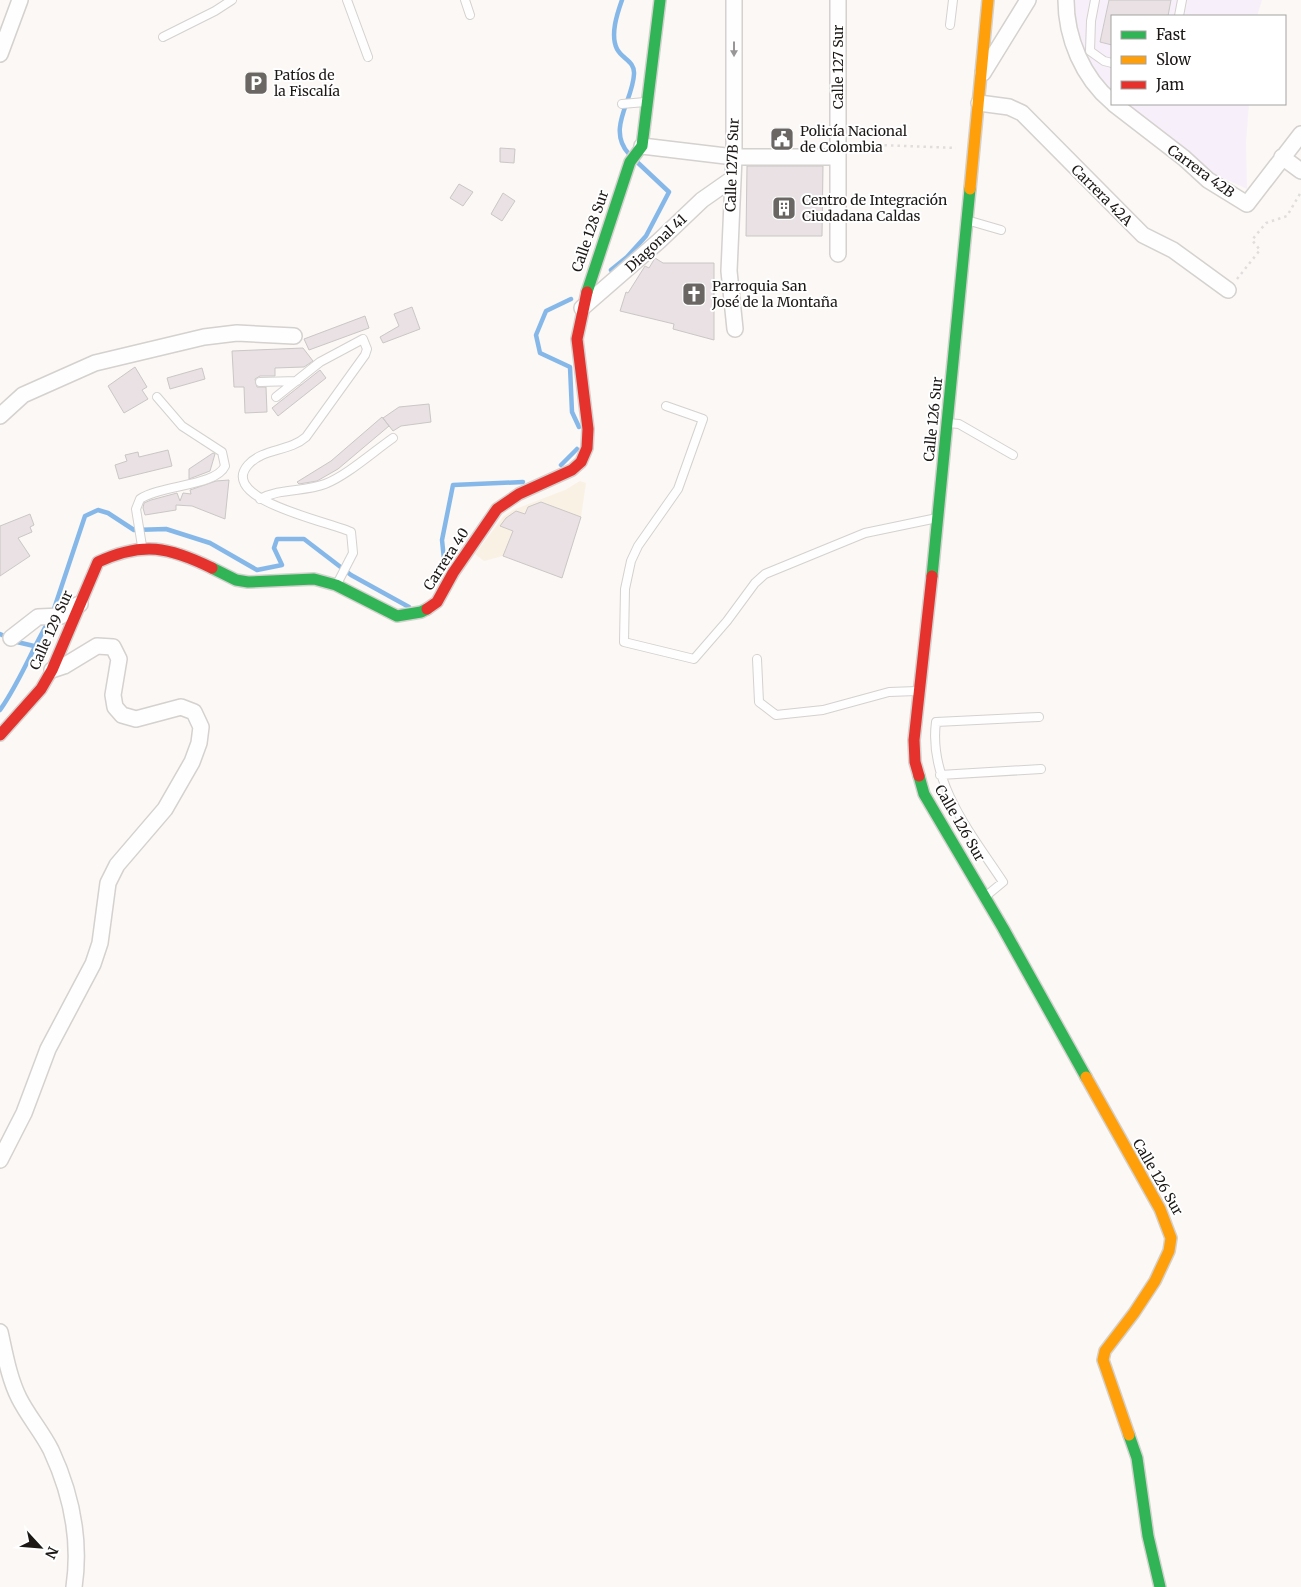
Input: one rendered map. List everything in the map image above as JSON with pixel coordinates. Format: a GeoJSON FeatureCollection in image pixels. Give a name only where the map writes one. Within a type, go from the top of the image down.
{"type":"FeatureCollection","features":[{"type":"Feature","properties":{"kind":"street"},"geometry":{"type":"LineString","coordinates":[[0,54],[20,0]]}},
{"type":"Feature","properties":{"kind":"street","name":"Calle 128 Sur"},"geometry":{"type":"LineString","coordinates":[[572,470],[581,462],[587,448],[577,339],[582,308],[636,154],[646,102],[660,0]]}},
{"type":"Feature","properties":{"kind":"street","name":"Calle 127B Sur"},"geometry":{"type":"LineString","coordinates":[[734,0],[734,156],[729,271],[734,329]]}},
{"type":"Feature","properties":{"kind":"street","name":"Calle 127 Sur"},"geometry":{"type":"LineString","coordinates":[[838,0],[838,254]]}},
{"type":"Feature","properties":{"kind":"street","name":"Calle 126 Sur"},"geometry":{"type":"LineString","coordinates":[[985,0],[982,74],[968,220],[968,260],[965,287],[945,396],[948,423],[939,517],[919,690],[911,740],[924,794],[986,896],[1021,969],[1106,1122],[1170,1229],[1167,1255],[1141,1306],[1105,1351],[1103,1360],[1137,1458],[1148,1536],[1160,1587]]}},
{"type":"Feature","properties":{"kind":"street"},"geometry":{"type":"LineString","coordinates":[[982,74],[1028,0]]}},
{"type":"Feature","properties":{"kind":"street","name":"Carrera 42B"},"geometry":{"type":"LineString","coordinates":[[1066,0],[1070,36],[1081,63],[1100,92],[1111,101]]}},
{"type":"Feature","properties":{"kind":"street","name":"Carrera 42A"},"geometry":{"type":"LineString","coordinates":[[979,103],[1009,107],[1022,113],[1143,235],[1173,250],[1228,290]]}},
{"type":"Feature","properties":{"kind":"street","name":"Carrera 42B"},"geometry":{"type":"LineString","coordinates":[[1116,105],[1184,158],[1208,180],[1248,204],[1281,159]]}},
{"type":"Feature","properties":{"kind":"street"},"geometry":{"type":"LineString","coordinates":[[1301,134],[1281,159],[1301,171]]}},
{"type":"Feature","properties":{"kind":"street"},"geometry":{"type":"LineString","coordinates":[[636,154],[734,156],[838,151]]}},
{"type":"Feature","properties":{"kind":"street","name":"Diagonal 41"},"geometry":{"type":"LineString","coordinates":[[582,308],[659,241],[702,200],[732,179]]}},
{"type":"Feature","properties":{"kind":"street"},"geometry":{"type":"LineString","coordinates":[[0,416],[23,395],[95,363],[204,338],[237,334],[294,336]]}},
{"type":"Feature","properties":{"kind":"street","name":"Carrera 40"},"geometry":{"type":"LineString","coordinates":[[139,543],[169,550],[236,580],[248,582],[314,579],[339,582],[397,616],[421,612],[437,602],[497,509],[519,494],[572,470]]}},
{"type":"Feature","properties":{"kind":"street","name":"Calle 129 Sur"},"geometry":{"type":"LineString","coordinates":[[0,735],[41,689],[52,670],[80,604],[83,586],[98,562],[139,543]]}},
{"type":"Feature","properties":{"kind":"street"},"geometry":{"type":"LineString","coordinates":[[11,638],[38,618],[52,617],[80,604]]}},
{"type":"Feature","properties":{"kind":"street"},"geometry":{"type":"LineString","coordinates":[[0,1160],[24,1113],[48,1049],[93,964],[100,943],[108,883],[117,865],[164,809],[192,762],[199,743],[201,727],[194,712],[181,707],[136,719],[122,716],[115,707],[113,695],[119,659],[113,647],[97,646],[64,666],[52,670]]}},
{"type":"Feature","properties":{"kind":"street"},"geometry":{"type":"LineString","coordinates":[[0,1332],[11,1378],[19,1398],[50,1450],[68,1496],[76,1532],[74,1587]]}},
{"type":"Feature","properties":{"kind":"lane"},"geometry":{"type":"LineString","coordinates":[[163,37],[215,12],[232,0]]}},
{"type":"Feature","properties":{"kind":"lane"},"geometry":{"type":"LineString","coordinates":[[347,0],[368,57]]}},
{"type":"Feature","properties":{"kind":"lane"},"geometry":{"type":"LineString","coordinates":[[465,0],[470,15]]}},
{"type":"Feature","properties":{"kind":"lane"},"geometry":{"type":"LineString","coordinates":[[950,25],[953,0]]}},
{"type":"Feature","properties":{"kind":"lane"},"geometry":{"type":"LineString","coordinates":[[1095,0],[1091,21],[1090,51],[1104,61],[1111,63]]}},
{"type":"Feature","properties":{"kind":"lane"},"geometry":{"type":"LineString","coordinates":[[1179,15],[1182,0]]}},
{"type":"Feature","properties":{"kind":"lane"},"geometry":{"type":"LineString","coordinates":[[626,103],[646,102]]}},
{"type":"Feature","properties":{"kind":"lane"},"geometry":{"type":"LineString","coordinates":[[968,220],[1001,230]]}},
{"type":"Feature","properties":{"kind":"lane"},"geometry":{"type":"LineString","coordinates":[[276,397],[320,362],[363,339],[367,349],[365,355],[306,437],[292,446],[264,454],[247,466],[243,480],[260,499],[278,508],[351,532],[353,553],[339,582]]}},
{"type":"Feature","properties":{"kind":"lane"},"geometry":{"type":"LineString","coordinates":[[260,382],[297,381]]}},
{"type":"Feature","properties":{"kind":"lane"},"geometry":{"type":"LineString","coordinates":[[139,543],[139,520],[136,509],[140,499],[145,495],[165,488],[210,479],[225,466],[222,452],[182,426],[157,397]]}},
{"type":"Feature","properties":{"kind":"lane"},"geometry":{"type":"LineString","coordinates":[[666,406],[702,419],[678,489],[638,546],[631,561],[626,589],[624,642],[694,659],[727,621],[755,583],[765,574],[866,533],[939,517]]}},
{"type":"Feature","properties":{"kind":"lane"},"geometry":{"type":"LineString","coordinates":[[948,423],[959,424],[1013,455]]}},
{"type":"Feature","properties":{"kind":"lane"},"geometry":{"type":"LineString","coordinates":[[260,499],[270,494],[322,485],[336,479],[393,438]]}},
{"type":"Feature","properties":{"kind":"lane"},"geometry":{"type":"LineString","coordinates":[[757,659],[759,702],[776,715],[823,710],[889,692],[919,690]]}},
{"type":"Feature","properties":{"kind":"lane"},"geometry":{"type":"LineString","coordinates":[[986,896],[1003,882],[967,828],[940,775],[935,755],[936,722],[1038,717]]}},
{"type":"Feature","properties":{"kind":"lane"},"geometry":{"type":"LineString","coordinates":[[940,775],[1041,769]]}},
{"type":"Feature","properties":{"kind":"lane"},"geometry":{"type":"LineString","coordinates":[[1137,1458],[1148,1460]]}},
{"type":"Feature","properties":{"kind":"path"},"geometry":{"type":"LineString","coordinates":[[838,151],[893,144],[974,150]]}},
{"type":"Feature","properties":{"kind":"path"},"geometry":{"type":"LineString","coordinates":[[1228,290],[1260,250],[1252,240],[1266,223],[1287,216],[1301,192]]}},
{"type":"Feature","properties":{"kind":"shaded area"},"geometry":{"type":"Polygon","coordinates":[[[1074,0],[1262,0],[1257,15],[1111,15],[1111,94],[1102,84],[1076,42],[1074,0]]]}},
{"type":"Feature","properties":{"kind":"shaded area"},"geometry":{"type":"Polygon","coordinates":[[[1123,105],[1249,105],[1246,142],[1247,189],[1217,175],[1148,126],[1123,105]]]}},
{"type":"Feature","properties":{"kind":"shaded area"},"geometry":{"type":"Polygon","coordinates":[[[580,481],[586,483],[581,517],[562,578],[503,556],[484,561],[475,554],[503,517],[513,510],[565,490],[580,481]]]}},
{"type":"Feature","properties":{"kind":"building"},"geometry":{"type":"Polygon","coordinates":[[[1109,0],[1171,0],[1168,15],[1111,15],[1111,45],[1100,42],[1109,0]]]}},
{"type":"Feature","properties":{"kind":"building","name":"Policía Nacional de Colombia"},"geometry":{"type":"Polygon","coordinates":[[[777,132],[789,132],[788,146],[776,145],[777,132]]]}},
{"type":"Feature","properties":{"kind":"building"},"geometry":{"type":"Polygon","coordinates":[[[500,148],[515,149],[514,163],[500,162],[500,148]]]}},
{"type":"Feature","properties":{"kind":"building","name":"Centro de Integración Ciudadana Caldas"},"geometry":{"type":"Polygon","coordinates":[[[747,166],[823,166],[822,236],[746,236],[747,166]]]}},
{"type":"Feature","properties":{"kind":"building"},"geometry":{"type":"Polygon","coordinates":[[[459,184],[473,192],[463,206],[450,198],[459,184]]]}},
{"type":"Feature","properties":{"kind":"building"},"geometry":{"type":"Polygon","coordinates":[[[503,193],[515,201],[502,221],[491,214],[503,193]]]}},
{"type":"Feature","properties":{"kind":"building"},"geometry":{"type":"Polygon","coordinates":[[[655,258],[663,263],[714,263],[714,340],[673,329],[674,324],[620,311],[626,292],[628,293],[645,266],[649,268],[655,258]]]}},
{"type":"Feature","properties":{"kind":"building"},"geometry":{"type":"Polygon","coordinates":[[[412,307],[420,329],[383,343],[380,337],[399,326],[394,314],[412,307]]]}},
{"type":"Feature","properties":{"kind":"building"},"geometry":{"type":"Polygon","coordinates":[[[365,316],[369,328],[309,350],[304,339],[365,316]]]}},
{"type":"Feature","properties":{"kind":"building"},"geometry":{"type":"Polygon","coordinates":[[[303,348],[313,361],[304,367],[275,368],[275,376],[260,376],[255,379],[257,387],[266,387],[267,412],[245,413],[244,387],[234,387],[232,351],[303,348]]]}},
{"type":"Feature","properties":{"kind":"building"},"geometry":{"type":"Polygon","coordinates":[[[135,367],[147,387],[142,390],[148,399],[124,413],[108,386],[135,367]]]}},
{"type":"Feature","properties":{"kind":"building"},"geometry":{"type":"Polygon","coordinates":[[[202,368],[205,379],[170,389],[167,378],[202,368]]]}},
{"type":"Feature","properties":{"kind":"building"},"geometry":{"type":"Polygon","coordinates":[[[320,370],[326,378],[278,416],[272,408],[320,370]]]}},
{"type":"Feature","properties":{"kind":"building"},"geometry":{"type":"Polygon","coordinates":[[[429,404],[431,422],[401,426],[393,431],[383,418],[399,407],[429,404]]]}},
{"type":"Feature","properties":{"kind":"building"},"geometry":{"type":"Polygon","coordinates":[[[382,417],[389,426],[338,469],[317,481],[299,484],[297,482],[331,461],[382,417]]]}},
{"type":"Feature","properties":{"kind":"building"},"geometry":{"type":"Polygon","coordinates":[[[168,450],[172,466],[119,479],[115,465],[127,461],[125,455],[138,452],[139,457],[168,450]]]}},
{"type":"Feature","properties":{"kind":"building"},"geometry":{"type":"Polygon","coordinates":[[[213,453],[215,454],[210,471],[189,479],[189,469],[213,453]]]}},
{"type":"Feature","properties":{"kind":"building"},"geometry":{"type":"Polygon","coordinates":[[[229,480],[225,519],[192,506],[176,505],[176,510],[145,515],[144,503],[151,500],[177,493],[180,501],[183,493],[191,494],[190,490],[216,481],[229,480]]]}},
{"type":"Feature","properties":{"kind":"building"},"geometry":{"type":"Polygon","coordinates":[[[541,502],[581,517],[562,578],[503,556],[513,531],[500,526],[506,518],[516,511],[525,514],[528,507],[541,502]]]}},
{"type":"Feature","properties":{"kind":"building"},"geometry":{"type":"Polygon","coordinates":[[[30,514],[34,525],[30,527],[32,532],[18,538],[30,556],[0,576],[0,526],[30,514]]]}},
{"type":"Feature","properties":{"kind":"waterway"},"geometry":{"type":"LineString","coordinates":[[622,0],[616,18],[614,37],[617,49],[634,70],[633,84],[620,125],[620,135],[629,154]]}},
{"type":"Feature","properties":{"kind":"waterway"},"geometry":{"type":"LineString","coordinates":[[611,270],[627,257],[646,236],[669,192],[636,161]]}},
{"type":"Feature","properties":{"kind":"waterway"},"geometry":{"type":"LineString","coordinates":[[571,299],[546,311],[536,335],[540,353],[570,367],[572,412],[579,427]]}},
{"type":"Feature","properties":{"kind":"waterway"},"geometry":{"type":"LineString","coordinates":[[561,465],[577,449]]}},
{"type":"Feature","properties":{"kind":"waterway"},"geometry":{"type":"LineString","coordinates":[[445,569],[442,540],[453,485],[523,482]]}},
{"type":"Feature","properties":{"kind":"waterway"},"geometry":{"type":"LineString","coordinates":[[53,612],[85,516],[98,510],[108,513],[134,530],[166,529],[210,543],[257,570],[282,565],[274,548],[277,539],[304,539],[351,575],[409,607]]}},
{"type":"Feature","properties":{"kind":"waterway"},"geometry":{"type":"LineString","coordinates":[[0,710],[14,688],[50,619]]}},
{"type":"Feature","properties":{"kind":"waterway"},"geometry":{"type":"LineString","coordinates":[[0,634],[17,642],[34,646]]}},
{"type":"Feature","properties":{"kind":"traffic: fast"},"geometry":{"type":"LineString","coordinates":[[587,292],[630,162],[642,146],[660,0]]}},
{"type":"Feature","properties":{"kind":"traffic: fast"},"geometry":{"type":"LineString","coordinates":[[932,576],[970,189]]}},
{"type":"Feature","properties":{"kind":"traffic: fast"},"geometry":{"type":"LineString","coordinates":[[212,568],[236,580],[248,582],[314,579],[336,585],[397,616],[421,612],[427,609]]}},
{"type":"Feature","properties":{"kind":"traffic: fast"},"geometry":{"type":"LineString","coordinates":[[919,776],[924,794],[1003,928],[1086,1077]]}},
{"type":"Feature","properties":{"kind":"traffic: fast"},"geometry":{"type":"LineString","coordinates":[[1129,1435],[1137,1458],[1148,1536],[1160,1587]]}},
{"type":"Feature","properties":{"kind":"traffic: slow"},"geometry":{"type":"LineString","coordinates":[[970,189],[988,0]]}},
{"type":"Feature","properties":{"kind":"traffic: slow"},"geometry":{"type":"LineString","coordinates":[[1086,1077],[1160,1209],[1171,1238],[1169,1251],[1155,1281],[1134,1313],[1105,1351],[1103,1360],[1129,1435]]}},
{"type":"Feature","properties":{"kind":"traffic: jam"},"geometry":{"type":"LineString","coordinates":[[427,609],[437,602],[453,573],[497,509],[519,494],[572,470],[581,462],[587,448],[588,429],[577,339],[587,292]]}},
{"type":"Feature","properties":{"kind":"traffic: jam"},"geometry":{"type":"LineString","coordinates":[[0,735],[41,689],[52,670],[98,562],[129,551],[156,549],[182,555],[212,568]]}},
{"type":"Feature","properties":{"kind":"traffic: jam"},"geometry":{"type":"LineString","coordinates":[[919,776],[915,762],[914,740],[932,576]]}},
{"type":"Feature","properties":{"kind":"place","name":"Patíos de la Fiscalía"},"geometry":{"type":"Point","coordinates":[256,83]}},
{"type":"Feature","properties":{"kind":"place","name":"Policía Nacional de Colombia"},"geometry":{"type":"Point","coordinates":[782,139]}},
{"type":"Feature","properties":{"kind":"place","name":"Centro de Integración Ciudadana Caldas"},"geometry":{"type":"Point","coordinates":[784,208]}},
{"type":"Feature","properties":{"kind":"place","name":"Parroquia San José de la Montaña"},"geometry":{"type":"Point","coordinates":[694,294]}}]}
